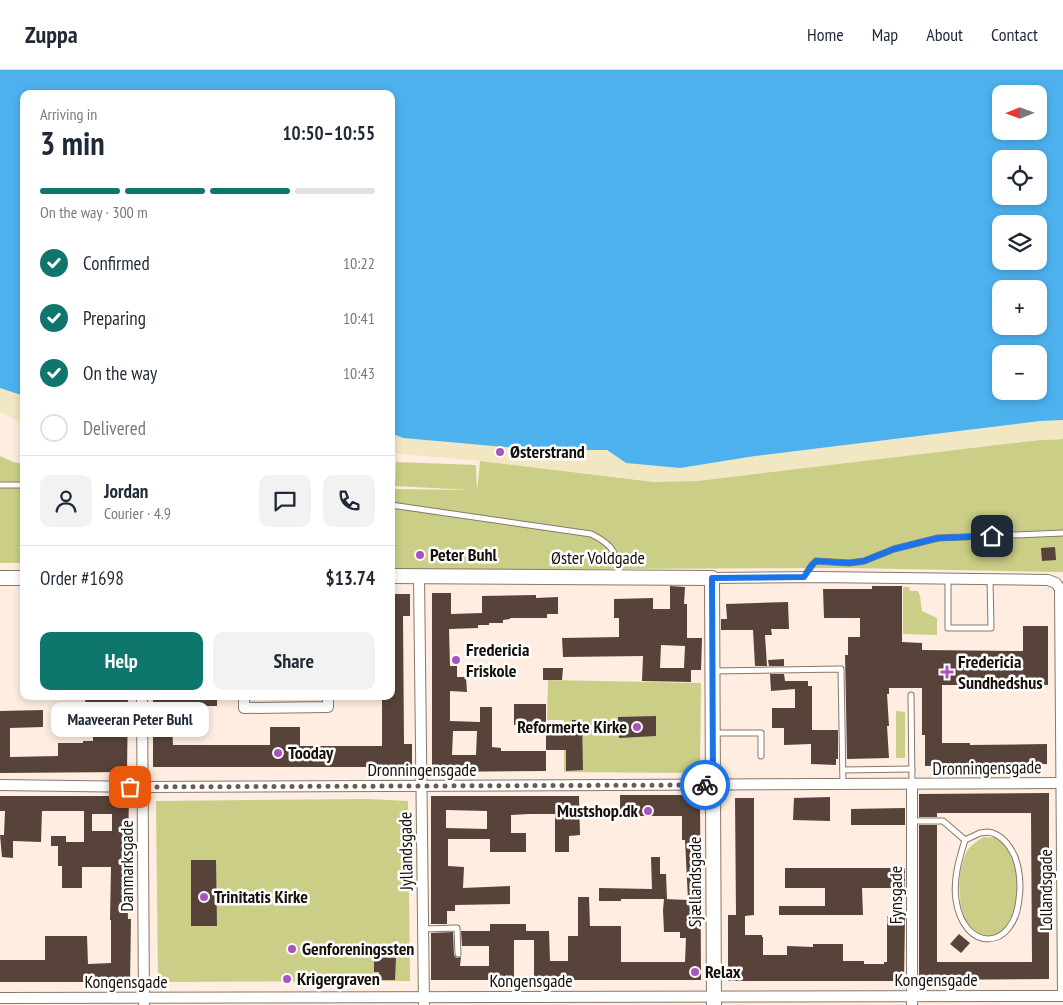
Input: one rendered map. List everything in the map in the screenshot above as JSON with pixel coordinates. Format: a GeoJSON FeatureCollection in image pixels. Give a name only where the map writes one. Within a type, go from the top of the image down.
{"type":"FeatureCollection","features":[{"type":"Feature","properties":{"kind":"street","name":"Øster Voldgade"},"geometry":{"type":"LineString","coordinates":[[395,576],[990,578],[1048,580],[1056,583]]}},
{"type":"Feature","properties":{"kind":"street","name":"Jyllandsgade"},"geometry":{"type":"LineString","coordinates":[[419,576],[424,1001]]}},
{"type":"Feature","properties":{"kind":"street"},"geometry":{"type":"LineString","coordinates":[[0,578],[20,578]]}},
{"type":"Feature","properties":{"kind":"street","name":"Sjællandsgade"},"geometry":{"type":"LineString","coordinates":[[712,578],[714,1001]]}},
{"type":"Feature","properties":{"kind":"street","name":"Dronningensgade"},"geometry":{"type":"LineString","coordinates":[[0,785],[143,787],[1062,783],[1060,589],[1056,583]]}},
{"type":"Feature","properties":{"kind":"street","name":"Danmarksgade"},"geometry":{"type":"LineString","coordinates":[[142,700],[144,1002]]}},
{"type":"Feature","properties":{"kind":"street"},"geometry":{"type":"LineString","coordinates":[[244,700],[244,708],[253,708],[328,707],[328,700]]}},
{"type":"Feature","properties":{"kind":"street","name":"Lollandsgade"},"geometry":{"type":"LineString","coordinates":[[1062,783],[1063,996]]}},
{"type":"Feature","properties":{"kind":"street","name":"Fynsgade"},"geometry":{"type":"LineString","coordinates":[[912,785],[912,1001]]}},
{"type":"Feature","properties":{"kind":"street","name":"Kongensgade"},"geometry":{"type":"LineString","coordinates":[[0,998],[144,1002],[1023,1001],[1063,996]]}},
{"type":"Feature","properties":{"kind":"lane"},"geometry":{"type":"LineString","coordinates":[[0,485],[20,485]]}},
{"type":"Feature","properties":{"kind":"lane"},"geometry":{"type":"LineString","coordinates":[[395,506],[591,534],[605,541],[612,548],[620,577]]}},
{"type":"Feature","properties":{"kind":"lane"},"geometry":{"type":"LineString","coordinates":[[804,577],[816,561],[849,563],[864,561],[894,549],[938,538],[1063,533]]}},
{"type":"Feature","properties":{"kind":"lane"},"geometry":{"type":"LineString","coordinates":[[948,578],[948,628],[990,628],[990,578]]}},
{"type":"Feature","properties":{"kind":"lane"},"geometry":{"type":"LineString","coordinates":[[712,671],[842,669],[843,785]]}},
{"type":"Feature","properties":{"kind":"lane","name":"Dronningensgade"},"geometry":{"type":"LineString","coordinates":[[912,695],[912,785]]}},
{"type":"Feature","properties":{"kind":"lane"},"geometry":{"type":"LineString","coordinates":[[712,733],[761,734],[761,756]]}},
{"type":"Feature","properties":{"kind":"lane"},"geometry":{"type":"LineString","coordinates":[[843,770],[912,769]]}},
{"type":"Feature","properties":{"kind":"lane"},"geometry":{"type":"LineString","coordinates":[[912,821],[943,821],[965,840]]}},
{"type":"Feature","properties":{"kind":"lane"},"geometry":{"type":"LineString","coordinates":[[994,833],[1009,846],[1018,865],[1020,890],[1015,917],[1010,927],[1003,934],[991,939],[973,935],[962,920],[958,910],[955,884],[960,853],[965,840],[980,834],[994,833]]}},
{"type":"Feature","properties":{"kind":"lane"},"geometry":{"type":"LineString","coordinates":[[423,929],[457,928],[458,954]]}},
{"type":"Feature","properties":{"kind":"green space"},"geometry":{"type":"Polygon","coordinates":[[[1063,439],[1063,572],[847,568],[395,570],[395,489],[471,490],[395,486],[396,462],[476,465],[477,491],[480,461],[655,482],[1039,440],[1063,439]]]}},
{"type":"Feature","properties":{"kind":"green space"},"geometry":{"type":"Polygon","coordinates":[[[0,456],[20,463],[20,563],[0,563],[0,456]]]}},
{"type":"Feature","properties":{"kind":"green space"},"geometry":{"type":"Polygon","coordinates":[[[903,587],[909,587],[910,591],[918,591],[922,611],[937,618],[937,635],[903,634],[903,587]]]}},
{"type":"Feature","properties":{"kind":"green space"},"geometry":{"type":"Polygon","coordinates":[[[548,680],[701,683],[700,769],[693,773],[564,772],[564,720],[547,720],[548,680]]]}},
{"type":"Feature","properties":{"kind":"green space"},"geometry":{"type":"Polygon","coordinates":[[[896,711],[905,712],[905,758],[896,758],[896,711]]]}},
{"type":"Feature","properties":{"kind":"green space"},"geometry":{"type":"Polygon","coordinates":[[[369,799],[408,801],[410,981],[158,982],[156,801],[369,799]]]}},
{"type":"Feature","properties":{"kind":"green space"},"geometry":{"type":"Polygon","coordinates":[[[984,837],[998,838],[1008,850],[1012,857],[1017,878],[1015,908],[1009,921],[1000,931],[994,935],[987,936],[973,931],[967,924],[959,893],[961,870],[967,851],[984,837]]]}},
{"type":"Feature","properties":{"kind":"sand"},"geometry":{"type":"Polygon","coordinates":[[[0,388],[20,395],[20,422],[0,412],[0,388]]]}},
{"type":"Feature","properties":{"kind":"sand","name":"Østerstrand"},"geometry":{"type":"Polygon","coordinates":[[[1063,420],[1063,439],[1039,440],[698,481],[656,482],[480,461],[395,453],[395,435],[403,438],[539,450],[607,450],[626,463],[680,468],[755,456],[1040,421],[1063,420]]]}},
{"type":"Feature","properties":{"kind":"water"},"geometry":{"type":"Polygon","coordinates":[[[0,70],[1063,70],[1063,420],[1040,421],[755,456],[680,468],[626,463],[607,450],[539,450],[403,438],[395,435],[395,90],[20,90],[20,395],[0,388],[0,70]]]}},
{"type":"Feature","properties":{"kind":"building"},"geometry":{"type":"Polygon","coordinates":[[[1055,547],[1056,560],[1042,561],[1041,548],[1055,547]]]}},
{"type":"Feature","properties":{"kind":"building"},"geometry":{"type":"Polygon","coordinates":[[[670,586],[685,587],[684,604],[687,604],[687,638],[702,638],[701,670],[691,670],[691,682],[642,681],[643,656],[563,657],[562,638],[619,637],[619,618],[614,618],[614,599],[653,598],[653,609],[670,609],[670,586]],[[661,645],[660,668],[684,668],[685,646],[661,645]]]}},
{"type":"Feature","properties":{"kind":"building","name":"Fredericia Sundhedshus"},"geometry":{"type":"Polygon","coordinates":[[[872,586],[902,586],[902,642],[922,643],[922,650],[1023,651],[1023,626],[1048,626],[1048,685],[942,685],[942,743],[970,743],[970,745],[1047,744],[1047,764],[925,766],[925,735],[922,735],[922,688],[889,688],[889,694],[887,694],[889,726],[887,726],[889,758],[847,759],[845,655],[848,655],[848,637],[860,637],[860,618],[824,618],[823,589],[872,589],[872,586]]]}},
{"type":"Feature","properties":{"kind":"building"},"geometry":{"type":"Polygon","coordinates":[[[432,593],[451,593],[451,614],[482,613],[482,596],[536,595],[536,598],[558,597],[558,614],[547,614],[547,618],[510,618],[503,620],[503,623],[478,625],[478,628],[449,629],[450,666],[457,666],[457,677],[466,677],[467,692],[450,691],[450,721],[480,722],[480,707],[492,707],[492,747],[501,748],[501,751],[546,751],[546,771],[432,772],[432,593]],[[453,731],[452,755],[476,755],[477,731],[453,731]]]}},
{"type":"Feature","properties":{"kind":"building"},"geometry":{"type":"Polygon","coordinates":[[[395,594],[410,594],[410,616],[403,616],[404,744],[412,744],[412,767],[153,767],[153,700],[217,700],[217,706],[204,706],[204,721],[172,722],[173,745],[270,745],[270,727],[300,727],[300,746],[382,746],[382,700],[395,700],[395,594]]]}},
{"type":"Feature","properties":{"kind":"building"},"geometry":{"type":"Polygon","coordinates":[[[788,602],[789,629],[771,629],[772,635],[765,635],[767,666],[755,666],[753,630],[721,630],[721,619],[727,619],[726,604],[788,602]]]}},
{"type":"Feature","properties":{"kind":"building"},"geometry":{"type":"Polygon","coordinates":[[[784,659],[784,666],[769,666],[768,660],[784,659]]]}},
{"type":"Feature","properties":{"kind":"building"},"geometry":{"type":"Polygon","coordinates":[[[543,668],[563,668],[562,680],[543,680],[543,668]]]}},
{"type":"Feature","properties":{"kind":"building"},"geometry":{"type":"Polygon","coordinates":[[[770,674],[784,674],[785,681],[808,681],[808,686],[812,686],[812,730],[838,730],[838,759],[836,759],[836,765],[811,764],[811,744],[784,745],[784,728],[772,728],[772,708],[795,708],[795,689],[771,691],[770,674]]]}},
{"type":"Feature","properties":{"kind":"building"},"geometry":{"type":"Polygon","coordinates":[[[85,700],[128,700],[127,772],[0,773],[0,711],[43,710],[43,727],[10,728],[10,757],[58,756],[58,743],[83,743],[83,741],[93,741],[93,737],[112,737],[113,712],[86,712],[85,700]]]}},
{"type":"Feature","properties":{"kind":"building"},"geometry":{"type":"Polygon","coordinates":[[[514,704],[546,704],[546,725],[514,725],[514,704]]]}},
{"type":"Feature","properties":{"kind":"building","name":"Reformerte Kirke"},"geometry":{"type":"Polygon","coordinates":[[[656,716],[656,736],[619,738],[618,717],[656,716]]]}},
{"type":"Feature","properties":{"kind":"building"},"geometry":{"type":"Polygon","coordinates":[[[572,720],[582,720],[583,770],[566,771],[566,750],[546,750],[546,727],[572,727],[572,720]]]}},
{"type":"Feature","properties":{"kind":"building"},"geometry":{"type":"Polygon","coordinates":[[[1049,793],[1049,979],[919,980],[919,825],[937,825],[937,962],[1032,962],[1031,813],[937,813],[937,817],[919,817],[919,794],[1049,793]]]}},
{"type":"Feature","properties":{"kind":"building"},"geometry":{"type":"Polygon","coordinates":[[[620,795],[700,795],[701,980],[534,980],[534,940],[514,940],[514,980],[431,980],[431,933],[453,932],[454,955],[456,958],[461,957],[460,966],[489,966],[489,946],[462,946],[461,931],[490,931],[490,924],[526,924],[526,931],[549,931],[550,961],[568,961],[568,936],[578,936],[578,897],[589,897],[590,926],[621,926],[621,962],[685,962],[686,938],[680,938],[680,932],[664,932],[663,910],[664,899],[688,900],[685,840],[682,840],[682,816],[620,816],[620,795]]]}},
{"type":"Feature","properties":{"kind":"building"},"geometry":{"type":"Polygon","coordinates":[[[0,796],[129,796],[127,893],[128,919],[131,919],[130,982],[0,982],[0,960],[45,960],[45,936],[87,936],[88,964],[111,963],[111,867],[82,867],[82,888],[62,888],[62,866],[58,866],[58,846],[51,846],[51,836],[66,836],[66,842],[84,842],[84,811],[42,811],[41,842],[13,841],[13,858],[2,857],[0,835],[4,835],[5,811],[0,811],[0,796]],[[92,814],[92,831],[112,831],[112,814],[92,814]]]}},
{"type":"Feature","properties":{"kind":"building"},"geometry":{"type":"Polygon","coordinates":[[[431,796],[579,796],[580,835],[569,836],[569,852],[555,852],[555,814],[511,815],[511,833],[526,833],[526,852],[490,852],[490,839],[448,839],[448,866],[464,867],[463,888],[510,886],[510,904],[455,905],[455,911],[447,911],[447,924],[431,924],[431,796]],[[446,810],[446,828],[487,829],[487,811],[446,810]]]}},
{"type":"Feature","properties":{"kind":"building"},"geometry":{"type":"Polygon","coordinates":[[[830,797],[830,821],[793,820],[794,798],[830,797]]]}},
{"type":"Feature","properties":{"kind":"building"},"geometry":{"type":"Polygon","coordinates":[[[735,798],[754,798],[754,915],[745,916],[745,935],[762,935],[763,955],[787,955],[787,946],[813,947],[813,944],[843,944],[843,961],[864,961],[864,964],[884,964],[884,962],[887,962],[887,916],[905,917],[904,981],[728,981],[728,915],[736,915],[735,798]]]}},
{"type":"Feature","properties":{"kind":"building"},"geometry":{"type":"Polygon","coordinates":[[[905,808],[905,825],[851,825],[851,809],[905,808]]]}},
{"type":"Feature","properties":{"kind":"building"},"geometry":{"type":"Polygon","coordinates":[[[651,857],[660,857],[660,874],[666,874],[667,899],[599,901],[599,888],[652,889],[651,857]]]}},
{"type":"Feature","properties":{"kind":"building","name":"Trinitatis Kirke"},"geometry":{"type":"Polygon","coordinates":[[[191,860],[216,860],[217,926],[191,926],[191,860]]]}},
{"type":"Feature","properties":{"kind":"building"},"geometry":{"type":"Polygon","coordinates":[[[785,868],[905,868],[905,888],[862,888],[863,915],[779,915],[779,906],[825,906],[825,888],[785,888],[785,868]]]}},
{"type":"Feature","properties":{"kind":"building"},"geometry":{"type":"Polygon","coordinates":[[[959,934],[970,943],[961,953],[950,944],[959,934]]]}},
{"type":"Feature","properties":{"kind":"building"},"geometry":{"type":"Polygon","coordinates":[[[374,957],[396,958],[395,980],[379,980],[379,972],[374,972],[374,957]]]}},
{"type":"Feature","properties":{"kind":"way so far"},"geometry":{"type":"LineString","coordinates":[[130,787],[705,785]]}},
{"type":"Feature","properties":{"kind":"place","name":"Østerstrand"},"geometry":{"type":"Point","coordinates":[500,452]}},
{"type":"Feature","properties":{"kind":"place","name":"Peter Buhl"},"geometry":{"type":"Point","coordinates":[420,555]}},
{"type":"Feature","properties":{"kind":"place","name":"Fredericia Friskole"},"geometry":{"type":"Point","coordinates":[456,660]}},
{"type":"Feature","properties":{"kind":"place","name":"Fredericia Sundhedshus"},"geometry":{"type":"Point","coordinates":[947,672]}},
{"type":"Feature","properties":{"kind":"place","name":"Reformerte Kirke"},"geometry":{"type":"Point","coordinates":[637,727]}},
{"type":"Feature","properties":{"kind":"place","name":"Tooday"},"geometry":{"type":"Point","coordinates":[278,753]}},
{"type":"Feature","properties":{"kind":"place","name":"Maaveeran Peter Buhl"},"geometry":{"type":"Point","coordinates":[130,787]}},
{"type":"Feature","properties":{"kind":"place","name":"Mustshop.dk"},"geometry":{"type":"Point","coordinates":[648,811]}},
{"type":"Feature","properties":{"kind":"place","name":"Trinitatis Kirke"},"geometry":{"type":"Point","coordinates":[204,897]}},
{"type":"Feature","properties":{"kind":"place","name":"Genforeningssten"},"geometry":{"type":"Point","coordinates":[292,949]}},
{"type":"Feature","properties":{"kind":"place","name":"Relax"},"geometry":{"type":"Point","coordinates":[695,972]}},
{"type":"Feature","properties":{"kind":"place","name":"Krigergraven"},"geometry":{"type":"Point","coordinates":[287,979]}},
{"type":"Feature","properties":{"kind":"route"},"geometry":{"type":"LineString","coordinates":[[705,785],[713,785],[712,578],[804,577],[816,561],[849,563],[864,561],[916,542],[938,538],[992,536]]}}]}
